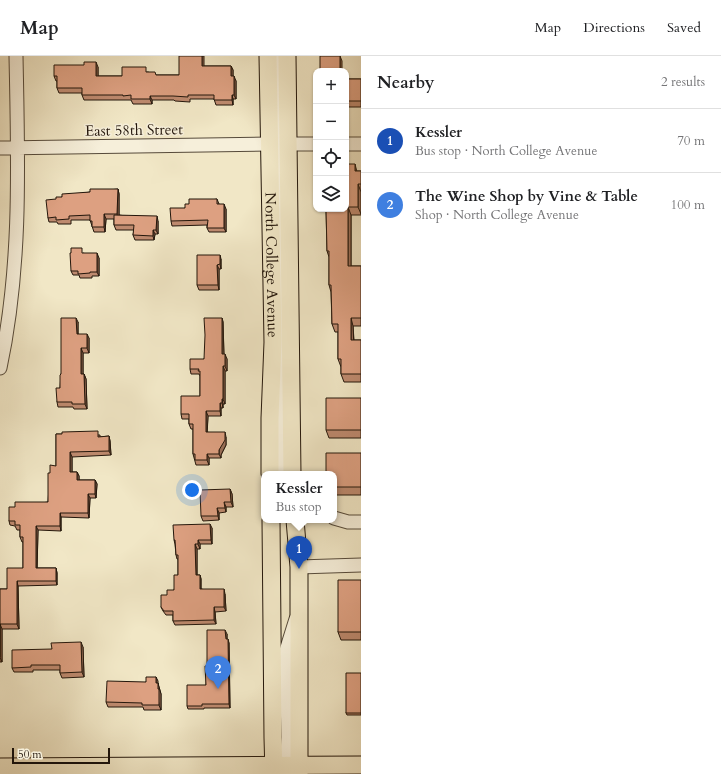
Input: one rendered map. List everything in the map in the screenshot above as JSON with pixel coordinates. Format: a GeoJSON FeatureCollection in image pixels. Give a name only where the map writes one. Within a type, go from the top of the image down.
{"type":"FeatureCollection","features":[{"type":"Feature","properties":{"kind":"main road","name":"North College Avenue"},"geometry":{"type":"LineString","coordinates":[[268,56],[273,342],[270,418],[270,471]]}},
{"type":"Feature","properties":{"kind":"main road","name":"North College Avenue"},"geometry":{"type":"LineString","coordinates":[[287,56],[292,471]]}},
{"type":"Feature","properties":{"kind":"main road"},"geometry":{"type":"LineString","coordinates":[[273,523],[271,609],[287,770]]}},
{"type":"Feature","properties":{"kind":"main road"},"geometry":{"type":"LineString","coordinates":[[287,770],[298,610],[299,567],[294,524]]}},
{"type":"Feature","properties":{"kind":"main road"},"geometry":{"type":"LineString","coordinates":[[0,767],[79,770],[287,770],[361,765]]}},
{"type":"Feature","properties":{"kind":"street"},"geometry":{"type":"LineString","coordinates":[[0,368],[9,316],[16,246],[18,148],[16,56]]}},
{"type":"Feature","properties":{"kind":"street","name":"North College Avenue"},"geometry":{"type":"LineString","coordinates":[[278,56],[284,471]]}},
{"type":"Feature","properties":{"kind":"street","name":"East 58th Street"},"geometry":{"type":"LineString","coordinates":[[0,148],[269,144]]}},
{"type":"Feature","properties":{"kind":"street"},"geometry":{"type":"LineString","coordinates":[[287,144],[313,144]]}},
{"type":"Feature","properties":{"kind":"street"},"geometry":{"type":"LineString","coordinates":[[349,144],[361,144]]}},
{"type":"Feature","properties":{"kind":"street"},"geometry":{"type":"LineString","coordinates":[[337,519],[348,522],[361,522]]}},
{"type":"Feature","properties":{"kind":"street"},"geometry":{"type":"LineString","coordinates":[[299,567],[361,565]]}},
{"type":"Feature","properties":{"kind":"street"},"geometry":{"type":"LineString","coordinates":[[271,609],[286,651]]}},
{"type":"Feature","properties":{"kind":"street"},"geometry":{"type":"LineString","coordinates":[[287,770],[288,736],[286,651],[298,610]]}},
{"type":"Feature","properties":{"kind":"building"},"geometry":{"type":"Polygon","coordinates":[[[179,56],[202,56],[202,66],[231,66],[231,76],[234,76],[234,95],[232,95],[232,100],[214,100],[214,95],[188,95],[188,97],[150,96],[150,99],[131,99],[131,95],[82,95],[82,88],[57,88],[57,76],[54,76],[54,65],[84,65],[84,62],[96,62],[96,76],[122,76],[122,67],[146,67],[146,72],[155,72],[156,75],[179,75],[179,56]]]}},
{"type":"Feature","properties":{"kind":"building"},"geometry":{"type":"Polygon","coordinates":[[[320,56],[340,56],[340,68],[320,68],[320,56]]]}},
{"type":"Feature","properties":{"kind":"building"},"geometry":{"type":"Polygon","coordinates":[[[349,79],[361,79],[361,101],[349,101],[349,79]]]}},
{"type":"Feature","properties":{"kind":"building"},"geometry":{"type":"Polygon","coordinates":[[[349,164],[355,164],[355,171],[361,171],[361,184],[358,184],[358,207],[349,207],[349,164]]]}},
{"type":"Feature","properties":{"kind":"building"},"geometry":{"type":"Polygon","coordinates":[[[90,189],[118,189],[117,214],[104,214],[104,227],[92,227],[90,215],[69,216],[69,219],[56,220],[56,217],[48,218],[46,200],[62,197],[62,194],[90,192],[90,189]]]}},
{"type":"Feature","properties":{"kind":"building"},"geometry":{"type":"Polygon","coordinates":[[[189,199],[217,199],[217,204],[224,204],[224,228],[207,228],[208,220],[171,221],[170,208],[185,208],[185,204],[189,204],[189,199]]]}},
{"type":"Feature","properties":{"kind":"building"},"geometry":{"type":"Polygon","coordinates":[[[326,212],[348,212],[348,266],[361,266],[361,318],[351,318],[351,340],[361,340],[361,374],[341,374],[341,359],[338,359],[338,324],[332,324],[331,285],[329,285],[329,251],[327,251],[326,212]]]}},
{"type":"Feature","properties":{"kind":"building"},"geometry":{"type":"Polygon","coordinates":[[[114,215],[157,216],[156,230],[153,230],[153,236],[133,235],[134,225],[114,225],[114,215]]]}},
{"type":"Feature","properties":{"kind":"building"},"geometry":{"type":"Polygon","coordinates":[[[71,248],[82,248],[82,253],[97,253],[97,272],[78,274],[78,271],[71,271],[71,248]]]}},
{"type":"Feature","properties":{"kind":"building"},"geometry":{"type":"Polygon","coordinates":[[[197,255],[220,255],[220,264],[217,265],[218,285],[197,285],[197,255]]]}},
{"type":"Feature","properties":{"kind":"building"},"geometry":{"type":"Polygon","coordinates":[[[61,318],[76,318],[77,334],[87,334],[87,348],[81,348],[81,374],[84,374],[85,404],[57,402],[56,388],[60,388],[61,374],[61,318]]]}},
{"type":"Feature","properties":{"kind":"building"},"geometry":{"type":"Polygon","coordinates":[[[204,318],[222,318],[222,354],[225,354],[225,366],[223,366],[223,399],[222,403],[220,403],[220,411],[206,411],[206,432],[225,432],[225,440],[219,450],[219,454],[207,454],[207,460],[195,460],[195,454],[193,454],[193,424],[189,424],[189,414],[181,414],[181,396],[200,396],[200,371],[198,371],[199,369],[190,369],[190,359],[204,359],[204,318]]]}},
{"type":"Feature","properties":{"kind":"building"},"geometry":{"type":"Polygon","coordinates":[[[326,398],[361,398],[361,430],[326,430],[326,398]]]}},
{"type":"Feature","properties":{"kind":"building"},"geometry":{"type":"Polygon","coordinates":[[[98,431],[98,437],[109,436],[109,451],[70,452],[70,472],[77,472],[77,480],[95,480],[95,494],[88,494],[88,513],[60,513],[60,526],[36,526],[36,568],[56,568],[56,581],[17,581],[17,624],[0,624],[0,589],[7,589],[7,568],[23,568],[23,537],[20,537],[20,525],[15,525],[15,521],[9,521],[9,507],[15,507],[15,502],[48,502],[48,473],[50,473],[50,465],[56,466],[56,434],[62,434],[62,432],[98,431]]]}},
{"type":"Feature","properties":{"kind":"building"},"geometry":{"type":"Polygon","coordinates":[[[326,453],[361,453],[361,487],[337,487],[337,471],[326,471],[326,453]]]}},
{"type":"Feature","properties":{"kind":"building"},"geometry":{"type":"Polygon","coordinates":[[[230,489],[231,502],[224,502],[225,508],[217,508],[218,516],[201,516],[200,490],[230,489]]]}},
{"type":"Feature","properties":{"kind":"building"},"geometry":{"type":"Polygon","coordinates":[[[210,524],[211,540],[198,540],[198,544],[195,544],[196,575],[200,575],[200,589],[224,589],[224,607],[214,607],[214,620],[173,621],[173,611],[164,611],[161,607],[161,595],[167,595],[167,590],[174,590],[174,575],[178,575],[178,555],[176,555],[173,525],[210,524]]]}},
{"type":"Feature","properties":{"kind":"building"},"geometry":{"type":"Polygon","coordinates":[[[338,580],[361,580],[361,632],[338,632],[338,580]]]}},
{"type":"Feature","properties":{"kind":"building"},"geometry":{"type":"Polygon","coordinates":[[[207,630],[225,630],[226,639],[228,639],[229,704],[202,704],[202,706],[187,706],[187,685],[206,685],[205,666],[207,666],[207,630]]]}},
{"type":"Feature","properties":{"kind":"building"},"geometry":{"type":"Polygon","coordinates":[[[81,642],[82,672],[60,673],[60,665],[31,665],[31,667],[12,668],[12,650],[52,649],[51,643],[81,642]]]}},
{"type":"Feature","properties":{"kind":"building"},"geometry":{"type":"Polygon","coordinates":[[[346,673],[361,673],[361,713],[346,713],[346,673]]]}},
{"type":"Feature","properties":{"kind":"building"},"geometry":{"type":"Polygon","coordinates":[[[146,677],[156,677],[156,683],[158,683],[159,689],[159,705],[106,702],[107,681],[146,682],[146,677]]]}},
{"type":"Feature","properties":{"kind":"place","name":"Kessler"},"geometry":{"type":"Point","coordinates":[299,569]}},
{"type":"Feature","properties":{"kind":"place","name":"The Wine Shop by Vine & Table"},"geometry":{"type":"Point","coordinates":[218,689]}}]}
